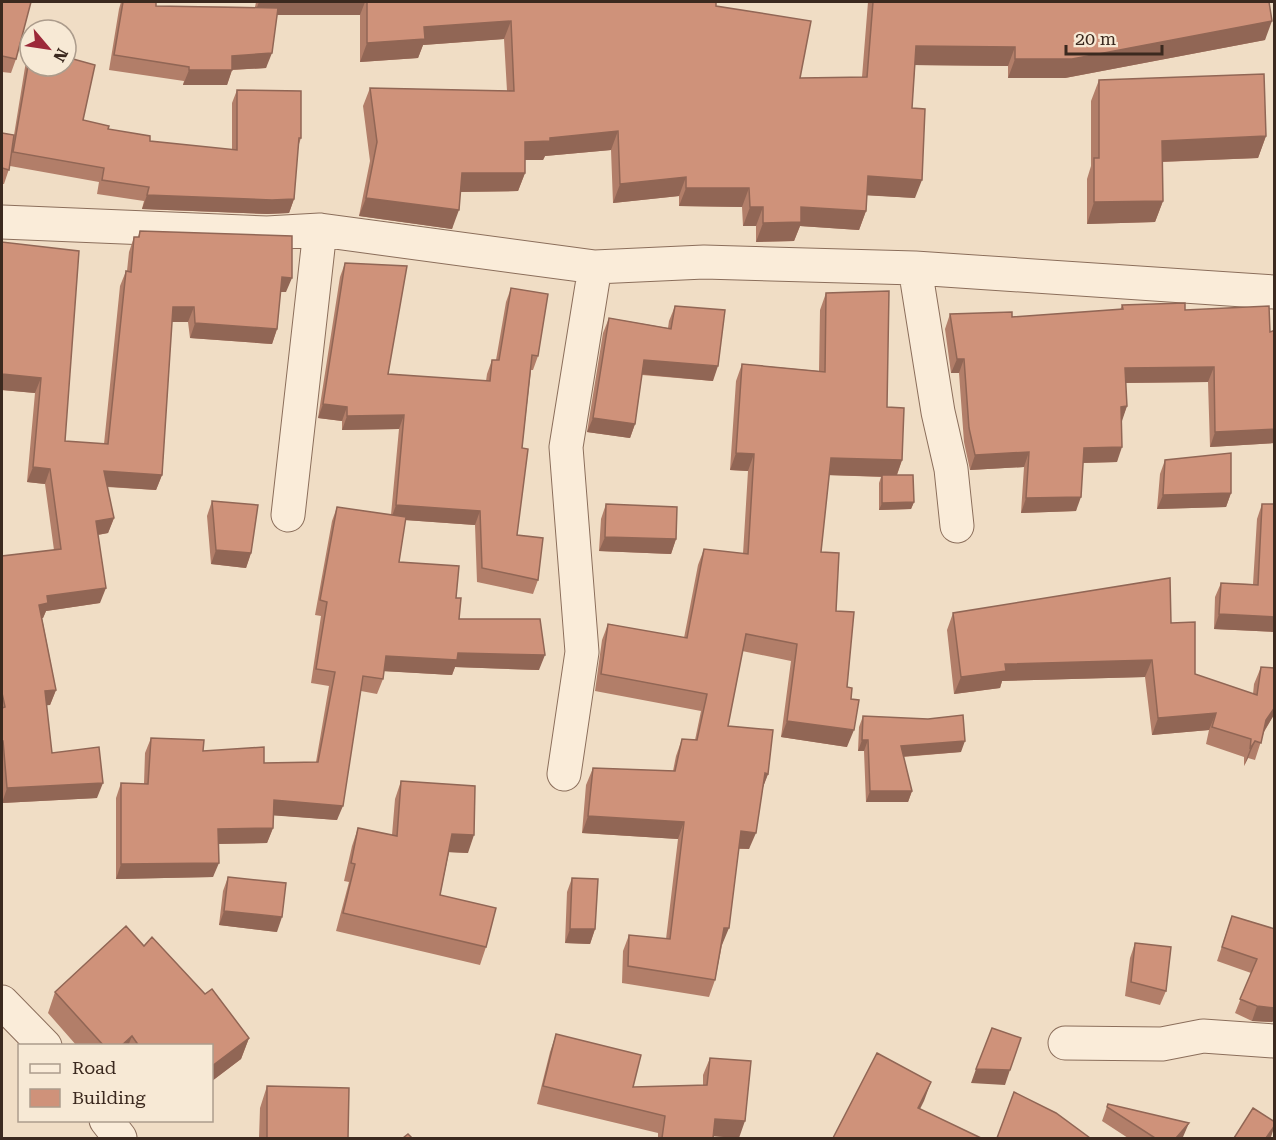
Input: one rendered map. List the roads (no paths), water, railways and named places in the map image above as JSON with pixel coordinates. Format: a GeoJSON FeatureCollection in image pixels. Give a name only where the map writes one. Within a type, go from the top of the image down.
{"type":"FeatureCollection","features":[{"type":"Feature","properties":{"kind":"street"},"geometry":{"type":"LineString","coordinates":[[2,222],[267,233],[320,230],[595,267],[704,262],[915,268],[1275,292]]}},
{"type":"Feature","properties":{"kind":"street"},"geometry":{"type":"LineString","coordinates":[[288,515],[320,230]]}},
{"type":"Feature","properties":{"kind":"street"},"geometry":{"type":"LineString","coordinates":[[564,774],[582,652],[566,447],[595,267]]}},
{"type":"Feature","properties":{"kind":"street"},"geometry":{"type":"LineString","coordinates":[[915,268],[938,411],[951,469],[957,526]]}},
{"type":"Feature","properties":{"kind":"street"},"geometry":{"type":"LineString","coordinates":[[2,1002],[43,1044]]}},
{"type":"Feature","properties":{"kind":"street"},"geometry":{"type":"LineString","coordinates":[[1065,1043],[1162,1044],[1203,1036],[1275,1041]]}},
{"type":"Feature","properties":{"kind":"street"},"geometry":{"type":"LineString","coordinates":[[108,1122],[120,1138]]}}]}
